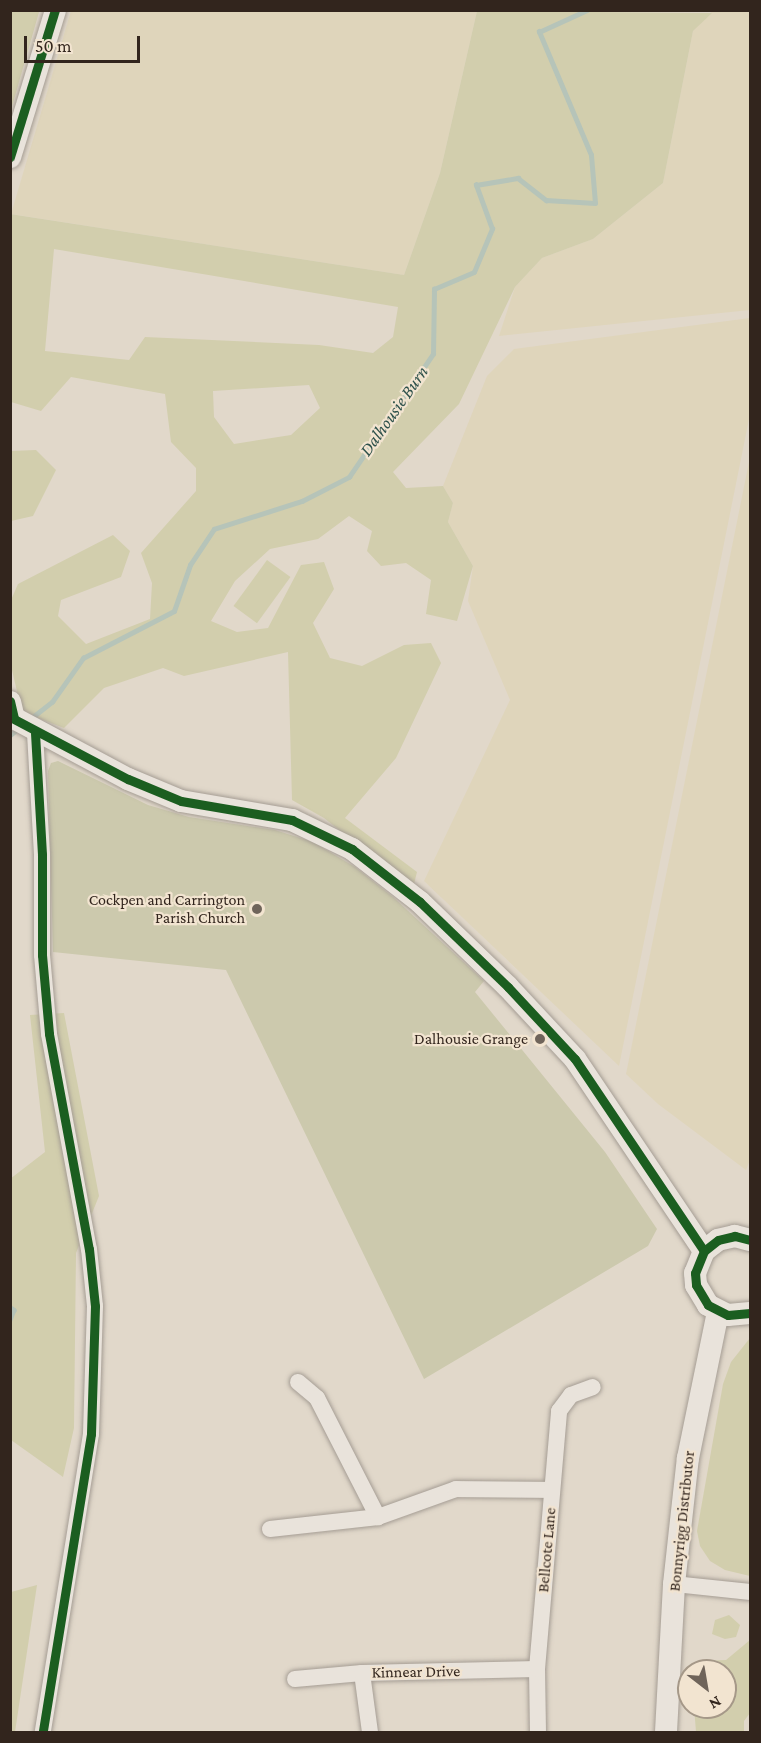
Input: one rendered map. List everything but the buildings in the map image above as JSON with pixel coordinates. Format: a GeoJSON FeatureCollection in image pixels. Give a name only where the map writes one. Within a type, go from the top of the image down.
{"type":"FeatureCollection","features":[{"type":"Feature","properties":{"kind":"main road"},"geometry":{"type":"LineString","coordinates":[[12,712],[35,733],[181,801],[292,820],[352,849],[420,902],[508,987],[575,1059],[704,1251]]}},
{"type":"Feature","properties":{"kind":"main road"},"geometry":{"type":"LineString","coordinates":[[750,1240],[726,1237],[704,1251],[698,1261],[696,1285],[700,1296],[718,1312],[739,1316],[750,1312]]}},
{"type":"Feature","properties":{"kind":"main road","name":"Bonnyrigg Distributor"},"geometry":{"type":"LineString","coordinates":[[666,1732],[674,1584],[688,1458],[718,1312]]}},
{"type":"Feature","properties":{"kind":"street"},"geometry":{"type":"LineString","coordinates":[[10,157],[55,10]]}},
{"type":"Feature","properties":{"kind":"street"},"geometry":{"type":"LineString","coordinates":[[35,733],[42,855],[42,955],[49,1034],[89,1249],[95,1306],[91,1434],[43,1732]]}},
{"type":"Feature","properties":{"kind":"street"},"geometry":{"type":"LineString","coordinates":[[298,1382],[317,1398],[378,1517]]}},
{"type":"Feature","properties":{"kind":"street","name":"Bellcote Lane"},"geometry":{"type":"LineString","coordinates":[[538,1732],[537,1669],[559,1410],[571,1395],[593,1387]]}},
{"type":"Feature","properties":{"kind":"street"},"geometry":{"type":"LineString","coordinates":[[270,1529],[378,1517],[456,1489],[552,1490]]}},
{"type":"Feature","properties":{"kind":"street"},"geometry":{"type":"LineString","coordinates":[[674,1584],[750,1592]]}},
{"type":"Feature","properties":{"kind":"street","name":"Kinnear Drive"},"geometry":{"type":"LineString","coordinates":[[295,1678],[362,1673],[537,1669]]}},
{"type":"Feature","properties":{"kind":"street"},"geometry":{"type":"LineString","coordinates":[[362,1673],[370,1732]]}},
{"type":"Feature","properties":{"kind":"shaded area"},"geometry":{"type":"Polygon","coordinates":[[[10,11],[39,12],[11,110],[10,11]]]}},
{"type":"Feature","properties":{"kind":"shaded area"},"geometry":{"type":"Polygon","coordinates":[[[71,11],[477,11],[440,173],[404,275],[11,214],[71,11]]]}},
{"type":"Feature","properties":{"kind":"shaded area"},"geometry":{"type":"Polygon","coordinates":[[[477,11],[712,13],[693,31],[663,183],[593,239],[542,258],[515,287],[459,404],[393,472],[406,488],[443,486],[453,503],[448,522],[473,566],[457,621],[426,614],[431,580],[406,563],[381,566],[367,551],[372,531],[349,516],[318,539],[270,549],[235,581],[211,621],[237,632],[268,628],[301,565],[324,562],[334,589],[313,623],[330,658],[362,666],[404,645],[431,643],[441,663],[396,758],[345,818],[417,872],[413,888],[324,818],[292,800],[288,652],[184,676],[163,668],[104,688],[64,728],[22,712],[10,662],[11,600],[18,584],[113,535],[130,551],[121,577],[61,600],[58,616],[86,644],[150,619],[152,583],[141,553],[196,491],[196,468],[171,442],[165,394],[71,377],[41,411],[11,402],[10,214],[404,275],[440,173],[477,11]],[[54,249],[45,351],[129,360],[145,337],[319,345],[373,353],[393,337],[398,307],[54,249]],[[309,385],[213,391],[214,417],[234,444],[291,435],[320,408],[309,385]]]}},
{"type":"Feature","properties":{"kind":"shaded area"},"geometry":{"type":"Polygon","coordinates":[[[712,11],[750,11],[750,310],[499,336],[515,287],[542,258],[593,239],[663,183],[693,31],[712,11]]]}},
{"type":"Feature","properties":{"kind":"shaded area"},"geometry":{"type":"Polygon","coordinates":[[[750,318],[750,414],[619,1066],[424,881],[510,700],[468,601],[473,566],[448,522],[453,503],[443,486],[487,376],[514,349],[750,318]]]}},
{"type":"Feature","properties":{"kind":"shaded area"},"geometry":{"type":"Polygon","coordinates":[[[36,450],[56,470],[33,516],[11,521],[11,451],[36,450]]]}},
{"type":"Feature","properties":{"kind":"shaded area"},"geometry":{"type":"Polygon","coordinates":[[[750,457],[750,1160],[746,1170],[658,1104],[626,1074],[750,457]]]}},
{"type":"Feature","properties":{"kind":"shaded area"},"geometry":{"type":"Polygon","coordinates":[[[267,560],[290,577],[257,623],[233,606],[267,560]]]}},
{"type":"Feature","properties":{"kind":"shaded area"},"geometry":{"type":"Polygon","coordinates":[[[58,761],[148,805],[189,817],[275,830],[313,842],[355,867],[393,897],[484,981],[475,992],[605,1152],[657,1229],[648,1246],[424,1379],[226,970],[53,952],[48,771],[51,763],[58,761]]]}},
{"type":"Feature","properties":{"kind":"shaded area"},"geometry":{"type":"Polygon","coordinates":[[[64,1013],[99,1196],[76,1253],[74,1428],[63,1477],[11,1440],[10,1179],[45,1152],[30,1015],[64,1013]]]}},
{"type":"Feature","properties":{"kind":"shaded area"},"geometry":{"type":"Polygon","coordinates":[[[750,1338],[750,1576],[725,1570],[710,1561],[700,1546],[697,1531],[723,1384],[731,1362],[750,1338]]]}},
{"type":"Feature","properties":{"kind":"shaded area"},"geometry":{"type":"Polygon","coordinates":[[[37,1585],[15,1732],[11,1732],[11,1592],[37,1585]]]}},
{"type":"Feature","properties":{"kind":"shaded area"},"geometry":{"type":"Polygon","coordinates":[[[729,1615],[740,1625],[736,1637],[725,1639],[712,1634],[715,1620],[729,1615]]]}},
{"type":"Feature","properties":{"kind":"shaded area"},"geometry":{"type":"Polygon","coordinates":[[[750,1640],[750,1713],[744,1721],[744,1732],[696,1732],[695,1719],[737,1719],[737,1659],[727,1659],[750,1640]]]}},
{"type":"Feature","properties":{"kind":"waterway","name":"Dalhousie Burn"},"geometry":{"type":"LineString","coordinates":[[30,719],[52,702],[83,658],[174,611],[190,565],[214,529],[302,501],[349,477],[433,354],[434,289],[474,272],[492,229],[476,185],[518,178],[546,200],[595,203],[591,155],[539,32],[587,10]]}},
{"type":"Feature","properties":{"kind":"waterway","name":"Dalhousie Burn"},"geometry":{"type":"LineString","coordinates":[[10,735],[19,728]]}},
{"type":"Feature","properties":{"kind":"waterway","name":"Dalhousie Burn"},"geometry":{"type":"LineString","coordinates":[[10,1307],[14,1310],[10,1320]]}},
{"type":"Feature","properties":{"kind":"cycle path"},"geometry":{"type":"LineString","coordinates":[[10,157],[55,10]]}},
{"type":"Feature","properties":{"kind":"cycle path"},"geometry":{"type":"LineString","coordinates":[[10,701],[14,719],[128,779],[181,801],[292,820],[352,849],[420,902],[508,987],[575,1059],[704,1251]]}},
{"type":"Feature","properties":{"kind":"cycle path"},"geometry":{"type":"LineString","coordinates":[[35,733],[42,855],[42,955],[49,1034],[89,1249],[95,1306],[91,1434],[43,1732]]}},
{"type":"Feature","properties":{"kind":"cycle path"},"geometry":{"type":"LineString","coordinates":[[750,1240],[735,1236],[718,1240],[704,1251],[695,1273],[696,1285],[708,1305],[728,1315],[750,1313]]}},
{"type":"Feature","properties":{"kind":"place","name":"Cockpen and Carrington Parish Church"},"geometry":{"type":"Point","coordinates":[257,909]}},
{"type":"Feature","properties":{"kind":"place","name":"Dalhousie Grange"},"geometry":{"type":"Point","coordinates":[540,1039]}}]}
